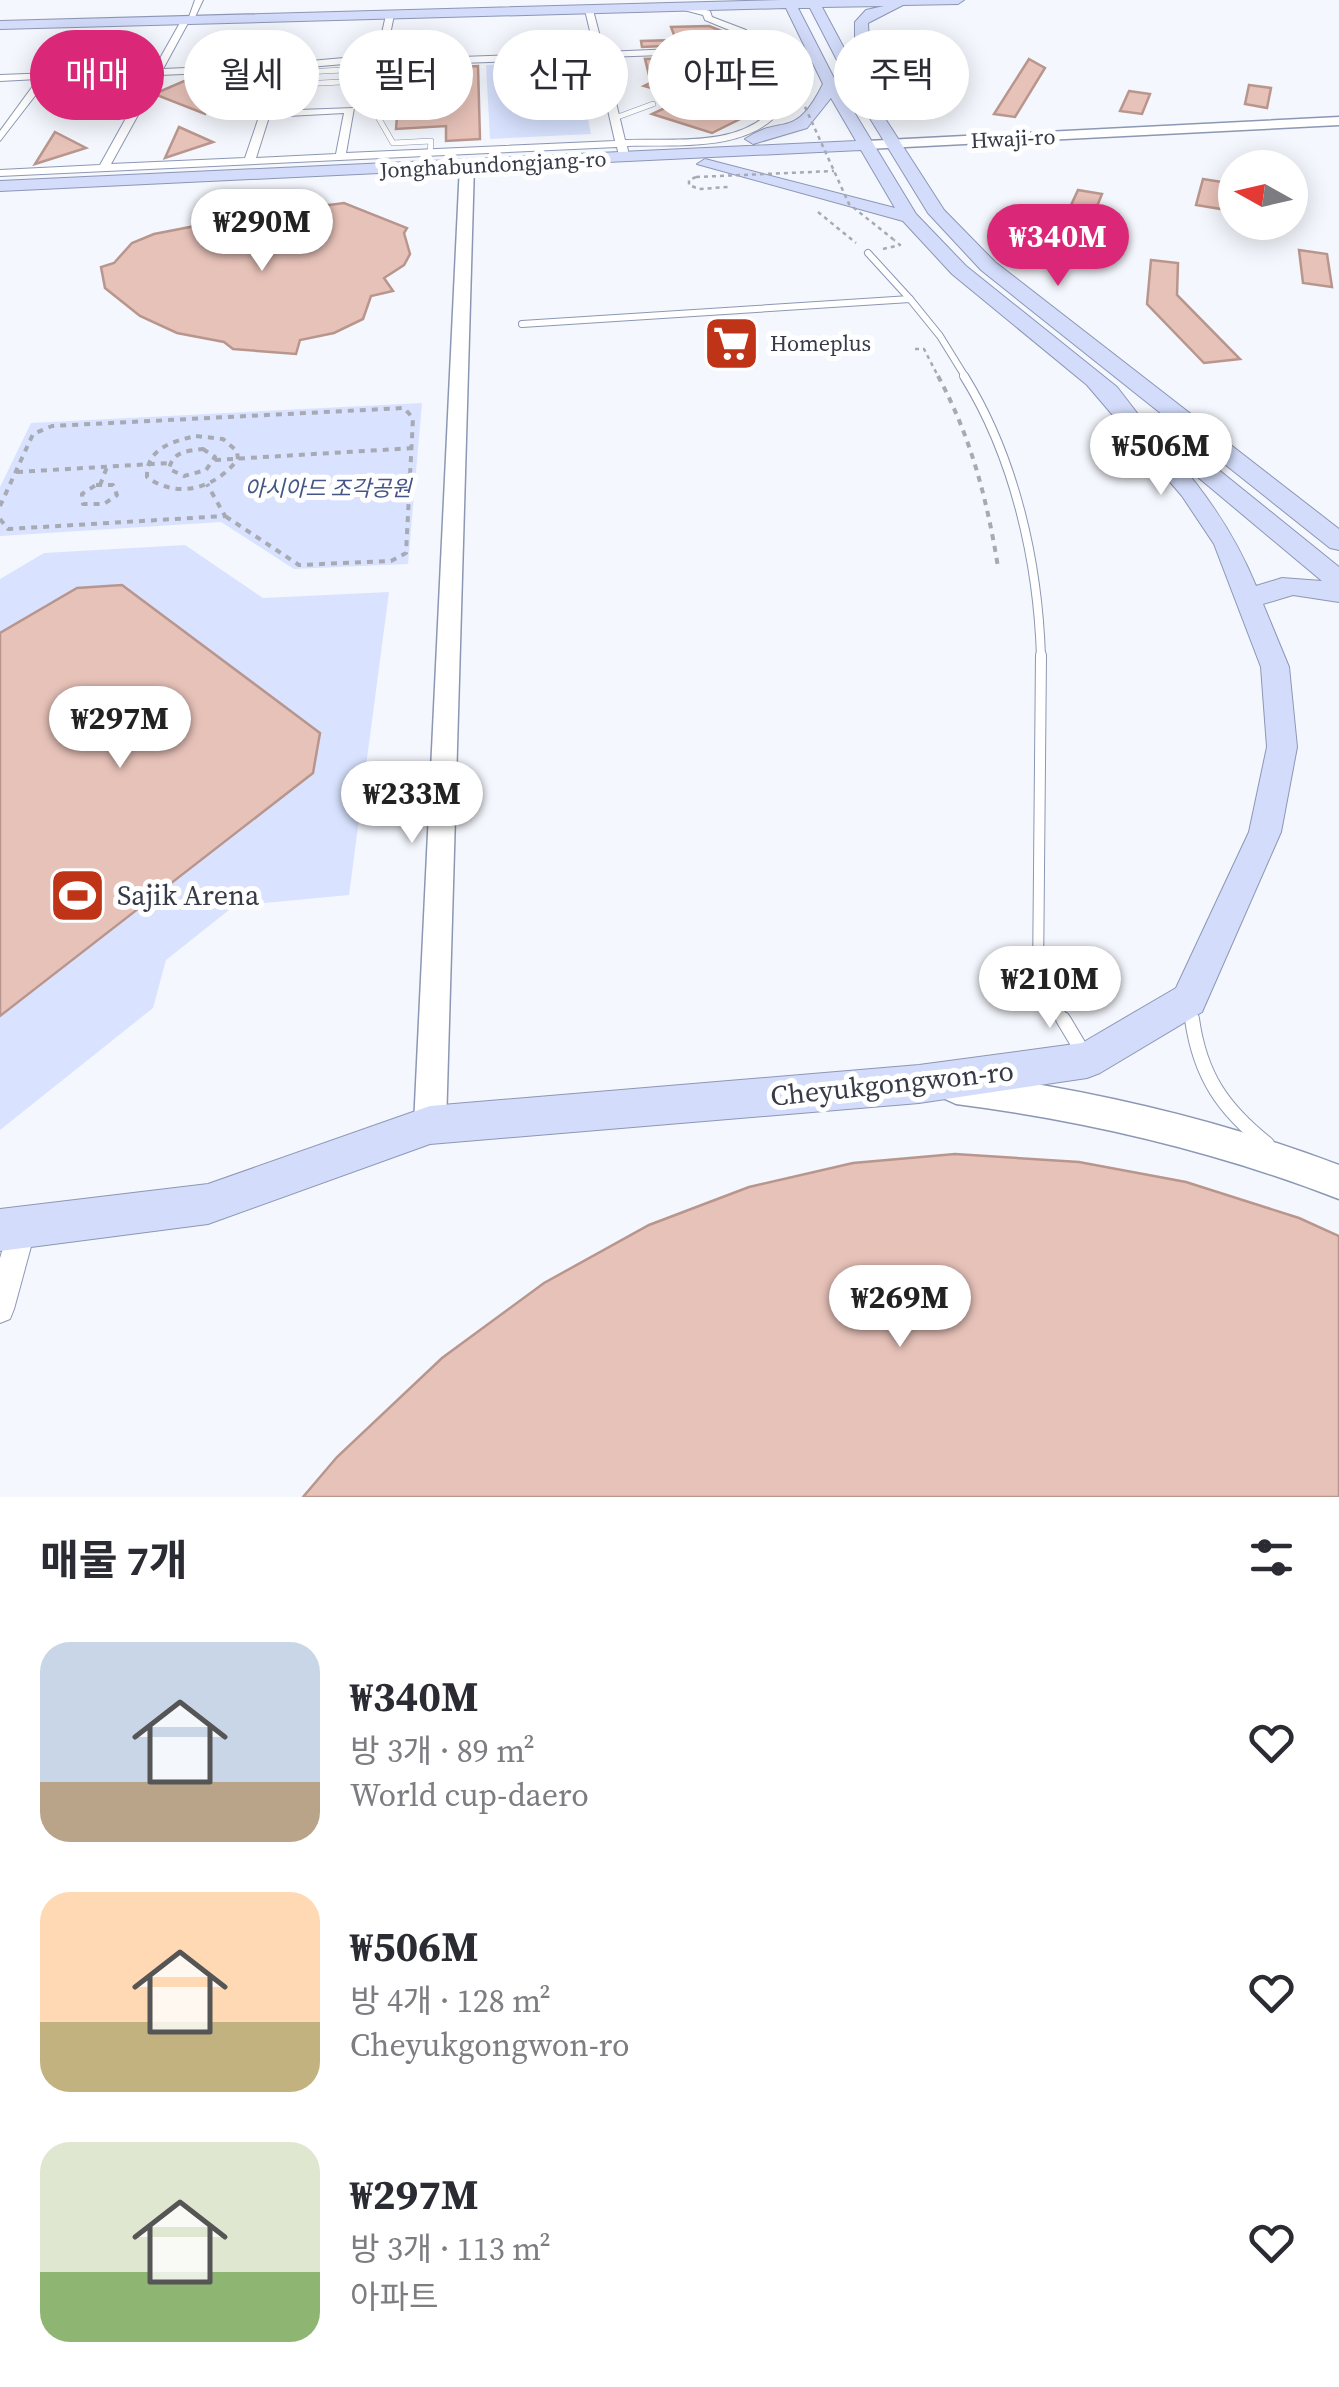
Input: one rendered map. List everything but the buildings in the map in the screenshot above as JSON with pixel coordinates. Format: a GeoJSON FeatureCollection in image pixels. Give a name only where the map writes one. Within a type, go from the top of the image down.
{"type":"FeatureCollection","features":[{"type":"Feature","properties":{"kind":"main road"},"geometry":{"type":"LineString","coordinates":[[32,24],[72,26],[608,0]]}},
{"type":"Feature","properties":{"kind":"main road"},"geometry":{"type":"LineString","coordinates":[[0,26],[77,18],[390,16],[411,7],[589,10],[838,0],[958,0]]}},
{"type":"Feature","properties":{"kind":"main road"},"geometry":{"type":"LineString","coordinates":[[925,0],[934,1]]}},
{"type":"Feature","properties":{"kind":"main road"},"geometry":{"type":"LineString","coordinates":[[812,1],[834,42]]}},
{"type":"Feature","properties":{"kind":"main road"},"geometry":{"type":"LineString","coordinates":[[863,30],[864,18],[883,8],[934,1]]}},
{"type":"Feature","properties":{"kind":"main road"},"geometry":{"type":"LineString","coordinates":[[788,2],[802,30]]}},
{"type":"Feature","properties":{"kind":"main road"},"geometry":{"type":"LineString","coordinates":[[683,7],[718,10],[770,28]]}},
{"type":"Feature","properties":{"kind":"main road"},"geometry":{"type":"LineString","coordinates":[[0,42],[72,26]]}},
{"type":"Feature","properties":{"kind":"main road"},"geometry":{"type":"LineString","coordinates":[[814,53],[909,216],[959,270],[1339,582]]}},
{"type":"Feature","properties":{"kind":"main road"},"geometry":{"type":"LineString","coordinates":[[653,157],[803,125],[816,116],[830,84]]}},
{"type":"Feature","properties":{"kind":"main road"},"geometry":{"type":"LineString","coordinates":[[879,120],[938,214],[988,266],[1339,542]]}},
{"type":"Feature","properties":{"kind":"main road","name":"Jonghabundongjang-ro"},"geometry":{"type":"LineString","coordinates":[[1,182],[467,166],[623,151],[653,157],[866,145]]}},
{"type":"Feature","properties":{"kind":"main road"},"geometry":{"type":"LineString","coordinates":[[653,157],[713,165],[909,216]]}},
{"type":"Feature","properties":{"kind":"main road"},"geometry":{"type":"LineString","coordinates":[[1096,382],[1191,491],[1226,544],[1274,667],[1282,747],[1265,832],[1189,1000]]}},
{"type":"Feature","properties":{"kind":"main road"},"geometry":{"type":"LineString","coordinates":[[1250,600],[1268,588],[1286,584],[1339,593]]}},
{"type":"Feature","properties":{"kind":"main road","name":"Cheyukgongwon-ro"},"geometry":{"type":"LineString","coordinates":[[11,1229],[208,1204],[430,1125],[919,1084],[1087,1060],[1189,1000]]}},
{"type":"Feature","properties":{"kind":"street"},"geometry":{"type":"LineString","coordinates":[[164,60],[199,0]]}},
{"type":"Feature","properties":{"kind":"street"},"geometry":{"type":"LineString","coordinates":[[683,7],[707,12],[708,18],[739,30]]}},
{"type":"Feature","properties":{"kind":"street"},"geometry":{"type":"LineString","coordinates":[[589,10],[594,30]]}},
{"type":"Feature","properties":{"kind":"street"},"geometry":{"type":"LineString","coordinates":[[387,30],[390,16]]}},
{"type":"Feature","properties":{"kind":"street"},"geometry":{"type":"LineString","coordinates":[[0,78],[30,77]]}},
{"type":"Feature","properties":{"kind":"street"},"geometry":{"type":"LineString","coordinates":[[0,138],[30,96]]}},
{"type":"Feature","properties":{"kind":"street"},"geometry":{"type":"LineString","coordinates":[[319,111],[350,110],[340,158]]}},
{"type":"Feature","properties":{"kind":"street"},"geometry":{"type":"LineString","coordinates":[[103,169],[130,120]]}},
{"type":"Feature","properties":{"kind":"street"},"geometry":{"type":"LineString","coordinates":[[249,162],[263,120]]}},
{"type":"Feature","properties":{"kind":"street"},"geometry":{"type":"LineString","coordinates":[[615,120],[623,151]]}},
{"type":"Feature","properties":{"kind":"street","name":"Jonghabundongjang-ro"},"geometry":{"type":"LineString","coordinates":[[1,182],[103,169],[430,154],[623,151],[748,132],[769,120]]}},
{"type":"Feature","properties":{"kind":"street","name":"Hwaji-ro"},"geometry":{"type":"LineString","coordinates":[[866,145],[1339,121]]}},
{"type":"Feature","properties":{"kind":"street"},"geometry":{"type":"LineString","coordinates":[[430,1125],[467,166]]}},
{"type":"Feature","properties":{"kind":"street"},"geometry":{"type":"LineString","coordinates":[[919,1084],[1090,1110],[1291,1163],[1339,1182]]}},
{"type":"Feature","properties":{"kind":"street","name":"Cheyukgongwon-ro"},"geometry":{"type":"LineString","coordinates":[[0,1309],[11,1229]]}},
{"type":"Feature","properties":{"kind":"lane"},"geometry":{"type":"LineString","coordinates":[[363,69],[361,81],[301,84],[304,72],[363,69]]}},
{"type":"Feature","properties":{"kind":"lane"},"geometry":{"type":"LineString","coordinates":[[380,120],[393,143],[431,141],[430,154]]}},
{"type":"Feature","properties":{"kind":"lane"},"geometry":{"type":"LineString","coordinates":[[868,253],[940,336],[982,403],[1018,503],[1039,604],[1043,730],[1038,978],[1087,1060]]}},
{"type":"Feature","properties":{"kind":"lane"},"geometry":{"type":"LineString","coordinates":[[522,324],[910,299]]}},
{"type":"Feature","properties":{"kind":"lane"},"geometry":{"type":"LineString","coordinates":[[1189,1000],[1196,1059],[1226,1112],[1291,1163]]}},
{"type":"Feature","properties":{"kind":"path"},"geometry":{"type":"LineString","coordinates":[[770,28],[846,198],[900,245],[868,253],[815,209]]}},
{"type":"Feature","properties":{"kind":"path"},"geometry":{"type":"LineString","coordinates":[[734,187],[698,189],[689,180],[834,171]]}},
{"type":"Feature","properties":{"kind":"path"},"geometry":{"type":"LineString","coordinates":[[915,350],[924,349],[960,417],[987,500],[998,568]]}},
{"type":"Feature","properties":{"kind":"path"},"geometry":{"type":"LineString","coordinates":[[0,506],[34,434],[52,426],[404,408],[413,418],[406,553],[391,561],[299,565],[225,516],[207,484]]}},
{"type":"Feature","properties":{"kind":"path"},"geometry":{"type":"LineString","coordinates":[[146,464],[167,444],[196,436],[223,438],[232,444],[238,459]]}},
{"type":"Feature","properties":{"kind":"path"},"geometry":{"type":"LineString","coordinates":[[169,463],[172,472],[184,476],[206,470],[215,460],[414,448]]}},
{"type":"Feature","properties":{"kind":"path"},"geometry":{"type":"LineString","coordinates":[[16,472],[169,463],[181,452],[196,449],[209,451],[215,460]]}},
{"type":"Feature","properties":{"kind":"path"},"geometry":{"type":"LineString","coordinates":[[146,464],[147,478],[165,488],[207,484],[224,476],[238,459]]}},
{"type":"Feature","properties":{"kind":"path"},"geometry":{"type":"LineString","coordinates":[[100,485],[113,486],[116,494],[104,504],[84,504],[80,498],[85,491],[100,485],[107,467]]}},
{"type":"Feature","properties":{"kind":"path"},"geometry":{"type":"LineString","coordinates":[[0,519],[8,529],[225,516]]}},
{"type":"Feature","properties":{"kind":"green space"},"geometry":{"type":"Polygon","coordinates":[[[486,65],[493,65],[493,120],[588,120],[591,134],[490,139],[486,65]]]}},
{"type":"Feature","properties":{"kind":"green space","name":"아시아드 조각공원"},"geometry":{"type":"Polygon","coordinates":[[[422,403],[408,564],[294,569],[221,522],[0,536],[0,487],[31,423],[422,403]]]}},
{"type":"Feature","properties":{"kind":"green space"},"geometry":{"type":"Polygon","coordinates":[[[185,545],[263,598],[389,592],[349,895],[234,906],[166,960],[153,1008],[0,1130],[0,579],[44,553],[185,545]]]}},
{"type":"Feature","properties":{"kind":"place","name":"Homeplus"},"geometry":{"type":"Point","coordinates":[731,343]}},
{"type":"Feature","properties":{"kind":"place","name":"Sajik Arena"},"geometry":{"type":"Point","coordinates":[78,895]}}]}
